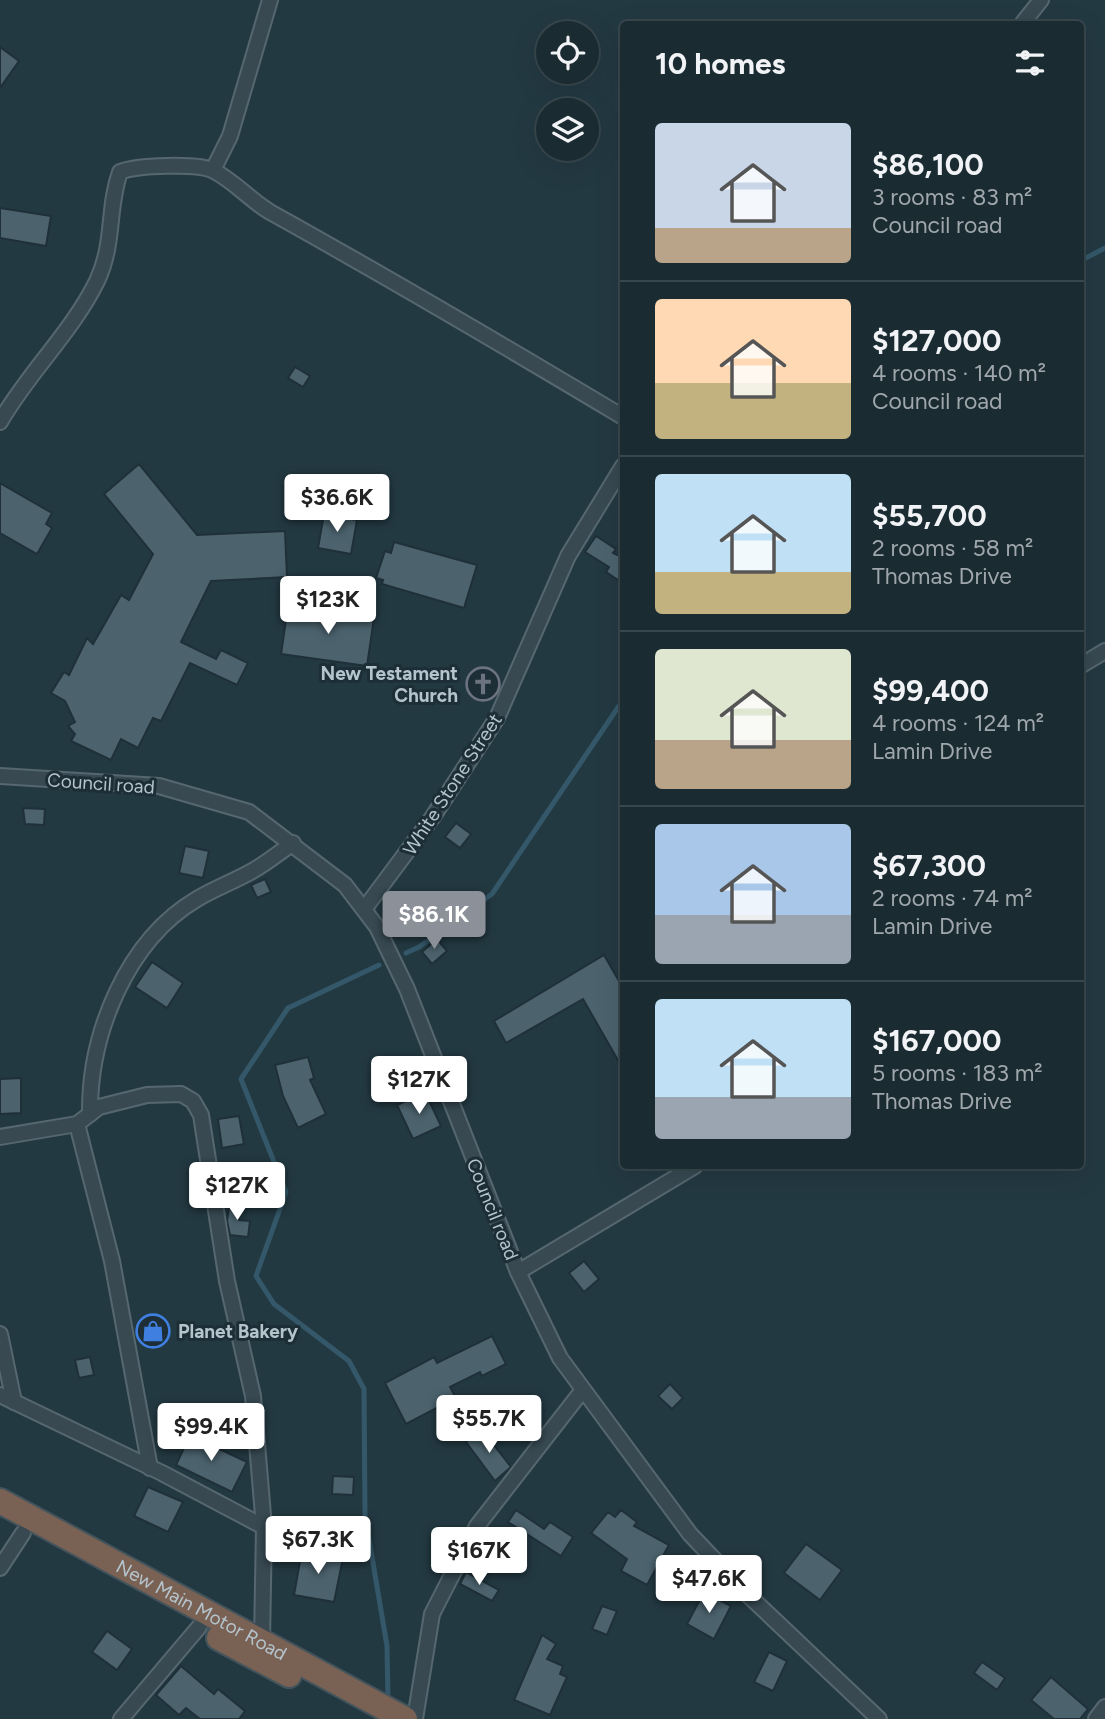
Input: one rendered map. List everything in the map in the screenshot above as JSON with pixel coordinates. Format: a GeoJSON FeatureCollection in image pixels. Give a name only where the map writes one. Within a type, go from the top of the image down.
{"type":"FeatureCollection","features":[{"type":"Feature","properties":{"kind":"highway","name":"New Main Motor Road"},"geometry":{"type":"LineString","coordinates":[[0,1501],[405,1719]]}},
{"type":"Feature","properties":{"kind":"highway","name":"New Main Motor Road"},"geometry":{"type":"LineString","coordinates":[[0,1520],[371,1719]]}},
{"type":"Feature","properties":{"kind":"street"},"geometry":{"type":"LineString","coordinates":[[213,170],[230,136],[270,0]]}},
{"type":"Feature","properties":{"kind":"street"},"geometry":{"type":"LineString","coordinates":[[1024,21],[1041,0]]}},
{"type":"Feature","properties":{"kind":"street"},"geometry":{"type":"LineString","coordinates":[[0,422],[96,281],[110,247],[114,190],[120,172],[133,166],[213,170],[251,201],[439,306],[620,415]]}},
{"type":"Feature","properties":{"kind":"street","name":"White Stone Street"},"geometry":{"type":"LineString","coordinates":[[365,908],[453,788],[498,718],[568,556],[620,471]]}},
{"type":"Feature","properties":{"kind":"street"},"geometry":{"type":"LineString","coordinates":[[1084,664],[1105,651]]}},
{"type":"Feature","properties":{"kind":"street","name":"Council road"},"geometry":{"type":"LineString","coordinates":[[0,776],[159,786],[249,812],[345,885],[365,908],[407,989],[518,1272],[560,1358],[690,1534],[748,1595],[879,1719]]}},
{"type":"Feature","properties":{"kind":"street"},"geometry":{"type":"LineString","coordinates":[[90,1114],[90,1080],[105,1024],[127,974],[153,934],[195,900],[255,870],[293,843]]}},
{"type":"Feature","properties":{"kind":"street"},"geometry":{"type":"LineString","coordinates":[[0,1137],[78,1124],[90,1114],[121,1099],[147,1095],[181,1094],[193,1101],[201,1115],[227,1281],[253,1396],[264,1527],[262,1641]]}},
{"type":"Feature","properties":{"kind":"street"},"geometry":{"type":"LineString","coordinates":[[78,1124],[112,1261],[150,1468]]}},
{"type":"Feature","properties":{"kind":"street"},"geometry":{"type":"LineString","coordinates":[[518,1272],[690,1169]]}},
{"type":"Feature","properties":{"kind":"street"},"geometry":{"type":"LineString","coordinates":[[0,1334],[14,1402]]}},
{"type":"Feature","properties":{"kind":"street"},"geometry":{"type":"LineString","coordinates":[[415,1719],[432,1614],[477,1527],[582,1391]]}},
{"type":"Feature","properties":{"kind":"street"},"geometry":{"type":"LineString","coordinates":[[0,1395],[264,1527]]}},
{"type":"Feature","properties":{"kind":"street"},"geometry":{"type":"LineString","coordinates":[[0,1568],[23,1533]]}},
{"type":"Feature","properties":{"kind":"street"},"geometry":{"type":"LineString","coordinates":[[121,1719],[199,1627]]}},
{"type":"Feature","properties":{"kind":"street"},"geometry":{"type":"LineString","coordinates":[[1096,1719],[1105,1707]]}},
{"type":"Feature","properties":{"kind":"building"},"geometry":{"type":"Polygon","coordinates":[[[0,47],[19,61],[0,88],[0,47]]]}},
{"type":"Feature","properties":{"kind":"building"},"geometry":{"type":"Polygon","coordinates":[[[0,208],[51,216],[46,246],[0,238],[0,208]]]}},
{"type":"Feature","properties":{"kind":"building"},"geometry":{"type":"Polygon","coordinates":[[[295,367],[310,376],[303,387],[288,378],[295,367]]]}},
{"type":"Feature","properties":{"kind":"building"},"geometry":{"type":"Polygon","coordinates":[[[139,464],[197,535],[285,531],[287,577],[211,581],[181,642],[216,659],[221,650],[248,663],[237,685],[190,663],[161,721],[153,718],[138,748],[121,739],[111,760],[71,741],[75,734],[68,726],[75,722],[65,701],[51,693],[64,672],[69,675],[87,638],[93,644],[121,595],[129,600],[153,554],[104,494],[139,464]]]}},
{"type":"Feature","properties":{"kind":"building"},"geometry":{"type":"Polygon","coordinates":[[[0,483],[52,513],[46,524],[52,528],[37,554],[0,533],[0,483]]]}},
{"type":"Feature","properties":{"kind":"building"},"geometry":{"type":"Polygon","coordinates":[[[324,514],[357,520],[351,554],[318,548],[324,514]]]}},
{"type":"Feature","properties":{"kind":"building"},"geometry":{"type":"Polygon","coordinates":[[[596,536],[616,549],[613,553],[617,555],[620,550],[620,578],[618,580],[606,572],[609,567],[585,552],[596,536]]]}},
{"type":"Feature","properties":{"kind":"building"},"geometry":{"type":"Polygon","coordinates":[[[394,542],[477,565],[464,608],[382,584],[383,580],[376,578],[385,551],[391,553],[394,542]]]}},
{"type":"Feature","properties":{"kind":"building"},"geometry":{"type":"Polygon","coordinates":[[[288,606],[374,618],[367,666],[281,654],[288,606]]]}},
{"type":"Feature","properties":{"kind":"building"},"geometry":{"type":"Polygon","coordinates":[[[23,808],[45,809],[44,825],[25,824],[23,808]]]}},
{"type":"Feature","properties":{"kind":"building"},"geometry":{"type":"Polygon","coordinates":[[[456,823],[471,834],[460,848],[445,837],[456,823]]]}},
{"type":"Feature","properties":{"kind":"building"},"geometry":{"type":"Polygon","coordinates":[[[185,846],[209,851],[203,878],[179,873],[185,846]]]}},
{"type":"Feature","properties":{"kind":"building"},"geometry":{"type":"Polygon","coordinates":[[[265,879],[271,892],[257,898],[251,885],[265,879]]]}},
{"type":"Feature","properties":{"kind":"building"},"geometry":{"type":"Polygon","coordinates":[[[437,939],[447,951],[432,964],[422,952],[437,939]]]}},
{"type":"Feature","properties":{"kind":"building"},"geometry":{"type":"Polygon","coordinates":[[[604,955],[620,983],[620,1064],[583,999],[506,1043],[494,1021],[604,955]]]}},
{"type":"Feature","properties":{"kind":"building"},"geometry":{"type":"Polygon","coordinates":[[[152,962],[183,983],[167,1008],[135,987],[152,962]]]}},
{"type":"Feature","properties":{"kind":"building"},"geometry":{"type":"Polygon","coordinates":[[[308,1057],[314,1078],[310,1080],[326,1114],[298,1128],[283,1096],[275,1065],[308,1057]]]}},
{"type":"Feature","properties":{"kind":"building"},"geometry":{"type":"Polygon","coordinates":[[[21,1078],[21,1113],[0,1114],[0,1079],[21,1078]]]}},
{"type":"Feature","properties":{"kind":"building"},"geometry":{"type":"Polygon","coordinates":[[[425,1092],[441,1126],[413,1139],[397,1105],[425,1092]]]}},
{"type":"Feature","properties":{"kind":"building"},"geometry":{"type":"Polygon","coordinates":[[[239,1116],[244,1144],[222,1148],[218,1119],[239,1116]]]}},
{"type":"Feature","properties":{"kind":"building"},"geometry":{"type":"Polygon","coordinates":[[[231,1193],[239,1220],[250,1221],[248,1237],[230,1235],[227,1221],[231,1193]]]}},
{"type":"Feature","properties":{"kind":"building"},"geometry":{"type":"Polygon","coordinates":[[[584,1261],[599,1279],[584,1292],[569,1273],[584,1261]]]}},
{"type":"Feature","properties":{"kind":"building","name":"Planet Bakery"},"geometry":{"type":"Polygon","coordinates":[[[160,1316],[165,1342],[145,1346],[141,1320],[160,1316]]]}},
{"type":"Feature","properties":{"kind":"building"},"geometry":{"type":"Polygon","coordinates":[[[492,1336],[506,1364],[482,1376],[480,1372],[450,1387],[456,1398],[406,1424],[385,1383],[434,1357],[437,1363],[492,1336]]]}},
{"type":"Feature","properties":{"kind":"building"},"geometry":{"type":"Polygon","coordinates":[[[90,1357],[94,1375],[79,1378],[75,1360],[90,1357]]]}},
{"type":"Feature","properties":{"kind":"building"},"geometry":{"type":"Polygon","coordinates":[[[670,1384],[683,1398],[672,1409],[658,1396],[670,1384]]]}},
{"type":"Feature","properties":{"kind":"building"},"geometry":{"type":"Polygon","coordinates":[[[482,1430],[511,1467],[495,1481],[466,1442],[482,1430]]]}},
{"type":"Feature","properties":{"kind":"building"},"geometry":{"type":"Polygon","coordinates":[[[190,1435],[247,1462],[232,1492],[176,1465],[190,1435]]]}},
{"type":"Feature","properties":{"kind":"building"},"geometry":{"type":"Polygon","coordinates":[[[333,1476],[354,1477],[353,1495],[332,1494],[333,1476]]]}},
{"type":"Feature","properties":{"kind":"building"},"geometry":{"type":"Polygon","coordinates":[[[148,1487],[183,1502],[168,1532],[134,1516],[148,1487]]]}},
{"type":"Feature","properties":{"kind":"building"},"geometry":{"type":"Polygon","coordinates":[[[516,1510],[544,1529],[550,1522],[573,1537],[561,1556],[508,1522],[516,1510]]]}},
{"type":"Feature","properties":{"kind":"building"},"geometry":{"type":"Polygon","coordinates":[[[621,1510],[637,1522],[634,1526],[669,1545],[647,1585],[621,1571],[627,1559],[591,1533],[608,1512],[615,1517],[621,1510]]]}},
{"type":"Feature","properties":{"kind":"building"},"geometry":{"type":"Polygon","coordinates":[[[806,1544],[842,1570],[820,1600],[784,1573],[806,1544]]]}},
{"type":"Feature","properties":{"kind":"building"},"geometry":{"type":"Polygon","coordinates":[[[302,1550],[343,1558],[334,1602],[294,1595],[302,1550]]]}},
{"type":"Feature","properties":{"kind":"building"},"geometry":{"type":"Polygon","coordinates":[[[466,1572],[499,1590],[492,1601],[460,1584],[466,1572]]]}},
{"type":"Feature","properties":{"kind":"building"},"geometry":{"type":"Polygon","coordinates":[[[704,1592],[731,1606],[714,1639],[687,1624],[704,1592]]]}},
{"type":"Feature","properties":{"kind":"building"},"geometry":{"type":"Polygon","coordinates":[[[602,1606],[617,1611],[607,1635],[592,1629],[602,1606]]]}},
{"type":"Feature","properties":{"kind":"building"},"geometry":{"type":"Polygon","coordinates":[[[107,1631],[132,1649],[117,1670],[92,1652],[107,1631]]]}},
{"type":"Feature","properties":{"kind":"building"},"geometry":{"type":"Polygon","coordinates":[[[542,1635],[556,1644],[547,1659],[563,1666],[560,1674],[567,1677],[550,1715],[514,1700],[542,1635]]]}},
{"type":"Feature","properties":{"kind":"building"},"geometry":{"type":"Polygon","coordinates":[[[769,1652],[787,1661],[773,1691],[754,1682],[769,1652]]]}},
{"type":"Feature","properties":{"kind":"building"},"geometry":{"type":"Polygon","coordinates":[[[982,1662],[1005,1678],[997,1690],[974,1673],[982,1662]]]}},
{"type":"Feature","properties":{"kind":"building"},"geometry":{"type":"Polygon","coordinates":[[[181,1666],[214,1694],[218,1689],[245,1711],[239,1719],[200,1719],[186,1708],[179,1715],[156,1695],[181,1666]]]}},
{"type":"Feature","properties":{"kind":"building"},"geometry":{"type":"Polygon","coordinates":[[[1051,1677],[1088,1709],[1080,1719],[1054,1719],[1031,1700],[1051,1677]]]}},
{"type":"Feature","properties":{"kind":"waterway"},"geometry":{"type":"LineString","coordinates":[[1084,259],[1105,248]]}},
{"type":"Feature","properties":{"kind":"waterway"},"geometry":{"type":"LineString","coordinates":[[406,953],[419,947],[492,894],[620,704]]}},
{"type":"Feature","properties":{"kind":"waterway"},"geometry":{"type":"LineString","coordinates":[[379,965],[288,1008],[241,1079],[286,1192],[256,1276],[274,1304],[349,1361],[364,1389],[365,1515],[387,1646],[388,1700]]}},
{"type":"Feature","properties":{"kind":"place","name":"New Testament Church"},"geometry":{"type":"Point","coordinates":[483,684]}},
{"type":"Feature","properties":{"kind":"place","name":"Planet Bakery"},"geometry":{"type":"Point","coordinates":[153,1331]}}]}
